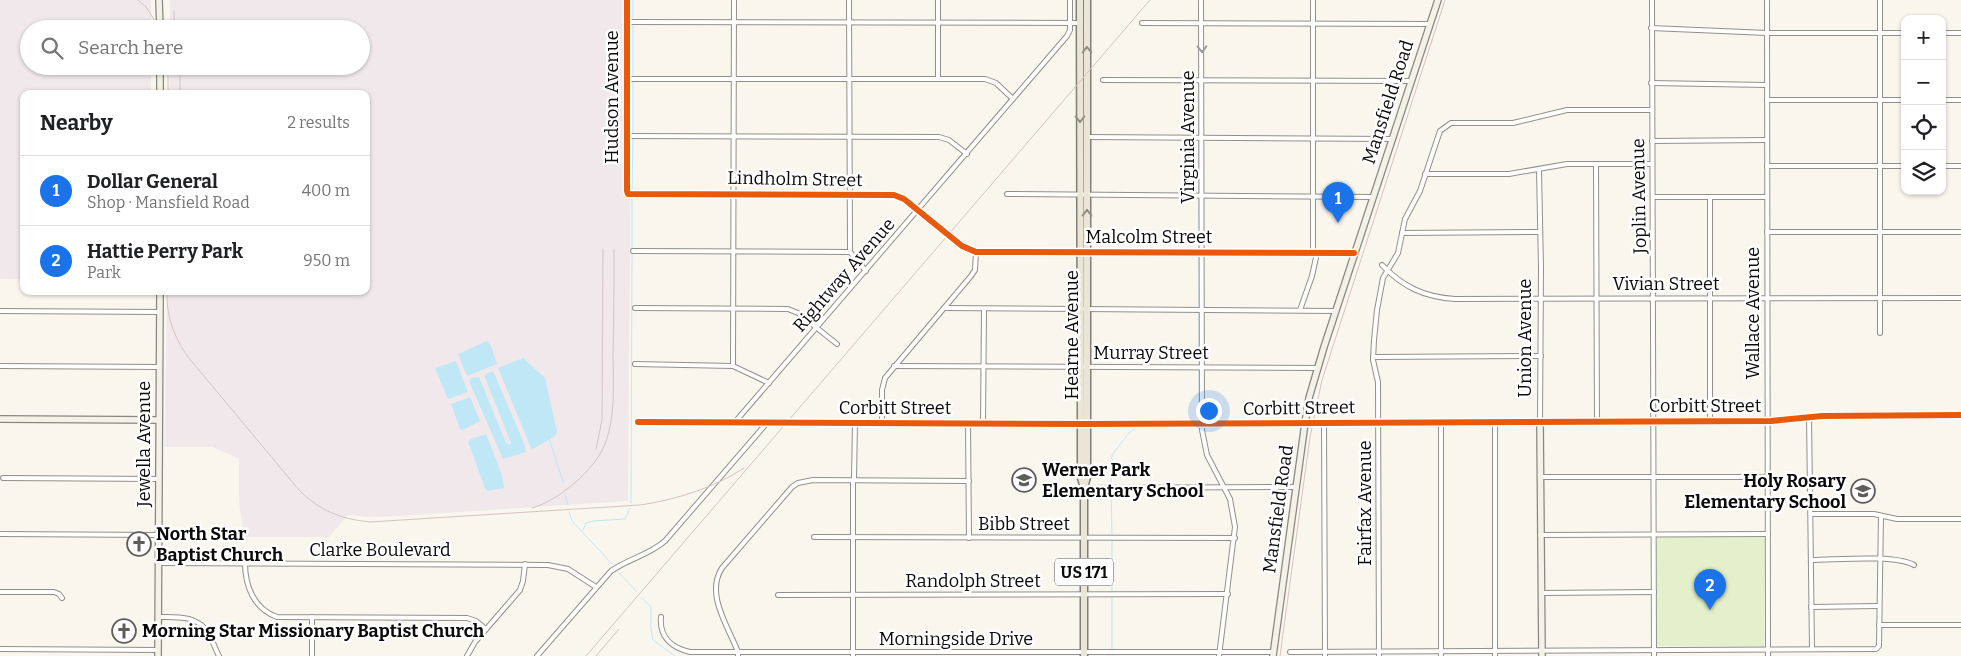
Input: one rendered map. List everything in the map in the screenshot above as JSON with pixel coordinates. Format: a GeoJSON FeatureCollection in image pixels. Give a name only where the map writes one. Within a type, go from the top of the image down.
{"type":"FeatureCollection","features":[{"type":"Feature","properties":{"kind":"main road","name":"Hearne Avenue"},"geometry":{"type":"LineString","coordinates":[[1080,0],[1084,137]]}},
{"type":"Feature","properties":{"kind":"main road","name":"Hearne Avenue"},"geometry":{"type":"LineString","coordinates":[[1084,654],[1084,488],[1087,481],[1084,424],[1084,137],[1087,0]]}},
{"type":"Feature","properties":{"kind":"street"},"geometry":{"type":"LineString","coordinates":[[160,20],[161,0]]}},
{"type":"Feature","properties":{"kind":"street","name":"Hudson Avenue"},"geometry":{"type":"LineString","coordinates":[[627,0],[626,136],[628,194]]}},
{"type":"Feature","properties":{"kind":"street"},"geometry":{"type":"LineString","coordinates":[[733,366],[734,0]]}},
{"type":"Feature","properties":{"kind":"street"},"geometry":{"type":"LineString","coordinates":[[849,0],[850,252],[866,271]]}},
{"type":"Feature","properties":{"kind":"street"},"geometry":{"type":"LineString","coordinates":[[938,0],[938,79]]}},
{"type":"Feature","properties":{"kind":"street","name":"Rightway Avenue"},"geometry":{"type":"LineString","coordinates":[[735,422],[1068,36],[1070,0]]}},
{"type":"Feature","properties":{"kind":"street","name":"Virginia Avenue"},"geometry":{"type":"LineString","coordinates":[[1201,0],[1202,424],[1207,455],[1224,487],[1233,510],[1236,527],[1219,654]]}},
{"type":"Feature","properties":{"kind":"street"},"geometry":{"type":"LineString","coordinates":[[1300,310],[1312,276],[1315,253],[1313,196],[1313,0]]}},
{"type":"Feature","properties":{"kind":"street","name":"Mansfield Road"},"geometry":{"type":"LineString","coordinates":[[1274,654],[1309,398],[1335,311],[1436,0]]}},
{"type":"Feature","properties":{"kind":"street","name":"Joplin Avenue"},"geometry":{"type":"LineString","coordinates":[[1652,0],[1654,656]]}},
{"type":"Feature","properties":{"kind":"street","name":"Wallace Avenue"},"geometry":{"type":"LineString","coordinates":[[1767,0],[1768,656]]}},
{"type":"Feature","properties":{"kind":"street"},"geometry":{"type":"LineString","coordinates":[[1880,0],[1882,298],[1880,333]]}},
{"type":"Feature","properties":{"kind":"street"},"geometry":{"type":"LineString","coordinates":[[627,22],[1080,23]]}},
{"type":"Feature","properties":{"kind":"street"},"geometry":{"type":"LineString","coordinates":[[1142,23],[1429,24]]}},
{"type":"Feature","properties":{"kind":"street"},"geometry":{"type":"LineString","coordinates":[[1652,28],[1767,33],[1901,34]]}},
{"type":"Feature","properties":{"kind":"street"},"geometry":{"type":"LineString","coordinates":[[1946,33],[1961,34]]}},
{"type":"Feature","properties":{"kind":"street"},"geometry":{"type":"LineString","coordinates":[[160,75],[160,90]]}},
{"type":"Feature","properties":{"kind":"street"},"geometry":{"type":"LineString","coordinates":[[626,78],[991,80],[1013,100]]}},
{"type":"Feature","properties":{"kind":"street"},"geometry":{"type":"LineString","coordinates":[[1103,80],[1411,81]]}},
{"type":"Feature","properties":{"kind":"street"},"geometry":{"type":"LineString","coordinates":[[1651,82],[1767,86]]}},
{"type":"Feature","properties":{"kind":"street"},"geometry":{"type":"LineString","coordinates":[[1767,100],[1901,100]]}},
{"type":"Feature","properties":{"kind":"street"},"geometry":{"type":"LineString","coordinates":[[1946,100],[1961,100]]}},
{"type":"Feature","properties":{"kind":"street","name":"Fairfax Avenue"},"geometry":{"type":"LineString","coordinates":[[1379,654],[1378,377],[1373,357],[1377,304],[1386,270],[1398,253],[1405,219],[1416,200],[1440,131],[1444,126],[1451,123],[1522,121],[1548,113],[1568,110],[1652,110]]}},
{"type":"Feature","properties":{"kind":"street"},"geometry":{"type":"LineString","coordinates":[[626,136],[939,137],[949,140],[967,154]]}},
{"type":"Feature","properties":{"kind":"street"},"geometry":{"type":"LineString","coordinates":[[1084,137],[1392,138]]}},
{"type":"Feature","properties":{"kind":"street"},"geometry":{"type":"LineString","coordinates":[[1652,141],[1767,140]]}},
{"type":"Feature","properties":{"kind":"street"},"geometry":{"type":"LineString","coordinates":[[1425,174],[1509,174],[1567,164],[1652,164]]}},
{"type":"Feature","properties":{"kind":"street"},"geometry":{"type":"LineString","coordinates":[[1596,164],[1597,422]]}},
{"type":"Feature","properties":{"kind":"street"},"geometry":{"type":"LineString","coordinates":[[1767,166],[1901,166]]}},
{"type":"Feature","properties":{"kind":"street"},"geometry":{"type":"LineString","coordinates":[[1946,166],[1961,166]]}},
{"type":"Feature","properties":{"kind":"street","name":"Union Avenue"},"geometry":{"type":"LineString","coordinates":[[1539,170],[1542,653]]}},
{"type":"Feature","properties":{"kind":"street","name":"Lindholm Street"},"geometry":{"type":"LineString","coordinates":[[628,194],[894,195],[904,199],[948,235]]}},
{"type":"Feature","properties":{"kind":"street"},"geometry":{"type":"LineString","coordinates":[[1007,194],[1373,197]]}},
{"type":"Feature","properties":{"kind":"street"},"geometry":{"type":"LineString","coordinates":[[1653,197],[1767,197]]}},
{"type":"Feature","properties":{"kind":"street"},"geometry":{"type":"LineString","coordinates":[[1710,197],[1710,421]]}},
{"type":"Feature","properties":{"kind":"street"},"geometry":{"type":"LineString","coordinates":[[1402,233],[1540,232]]}},
{"type":"Feature","properties":{"kind":"street"},"geometry":{"type":"LineString","coordinates":[[1768,232],[1961,232]]}},
{"type":"Feature","properties":{"kind":"street","name":"Malcolm Street"},"geometry":{"type":"LineString","coordinates":[[948,235],[966,248],[976,252],[1354,253]]}},
{"type":"Feature","properties":{"kind":"street"},"geometry":{"type":"LineString","coordinates":[[633,251],[850,252]]}},
{"type":"Feature","properties":{"kind":"street"},"geometry":{"type":"LineString","coordinates":[[882,423],[883,384],[888,373],[975,270],[976,252]]}},
{"type":"Feature","properties":{"kind":"street","name":"Vivian Street"},"geometry":{"type":"LineString","coordinates":[[1382,265],[1396,280],[1410,289],[1433,297],[1455,300],[1961,298]]}},
{"type":"Feature","properties":{"kind":"street","name":"Jewella Avenue"},"geometry":{"type":"LineString","coordinates":[[158,653],[160,295]]}},
{"type":"Feature","properties":{"kind":"street"},"geometry":{"type":"LineString","coordinates":[[635,308],[793,310],[837,344]]}},
{"type":"Feature","properties":{"kind":"street"},"geometry":{"type":"LineString","coordinates":[[944,308],[1335,311]]}},
{"type":"Feature","properties":{"kind":"street"},"geometry":{"type":"LineString","coordinates":[[983,424],[984,309]]}},
{"type":"Feature","properties":{"kind":"street"},"geometry":{"type":"LineString","coordinates":[[0,311],[159,312]]}},
{"type":"Feature","properties":{"kind":"street"},"geometry":{"type":"LineString","coordinates":[[1373,357],[1540,356]]}},
{"type":"Feature","properties":{"kind":"street"},"geometry":{"type":"LineString","coordinates":[[635,364],[733,366],[769,383]]}},
{"type":"Feature","properties":{"kind":"street"},"geometry":{"type":"LineString","coordinates":[[0,366],[159,367]]}},
{"type":"Feature","properties":{"kind":"street","name":"Murray Street"},"geometry":{"type":"LineString","coordinates":[[894,366],[1317,368]]}},
{"type":"Feature","properties":{"kind":"street","name":"Corbitt Street"},"geometry":{"type":"LineString","coordinates":[[638,422],[968,424],[1597,422],[1767,420],[1809,416],[1961,415]]}},
{"type":"Feature","properties":{"kind":"street"},"geometry":{"type":"LineString","coordinates":[[1809,416],[1812,649]]}},
{"type":"Feature","properties":{"kind":"street"},"geometry":{"type":"LineString","coordinates":[[0,419],[159,420]]}},
{"type":"Feature","properties":{"kind":"street"},"geometry":{"type":"LineString","coordinates":[[1324,422],[1325,654]]}},
{"type":"Feature","properties":{"kind":"street"},"geometry":{"type":"LineString","coordinates":[[1441,422],[1441,654]]}},
{"type":"Feature","properties":{"kind":"street"},"geometry":{"type":"LineString","coordinates":[[1495,422],[1495,654]]}},
{"type":"Feature","properties":{"kind":"street"},"geometry":{"type":"LineString","coordinates":[[536,656],[596,587],[616,568],[654,550],[665,541],[766,423]]}},
{"type":"Feature","properties":{"kind":"street"},"geometry":{"type":"LineString","coordinates":[[853,654],[852,538],[855,423]]}},
{"type":"Feature","properties":{"kind":"street"},"geometry":{"type":"LineString","coordinates":[[968,424],[969,538]]}},
{"type":"Feature","properties":{"kind":"street"},"geometry":{"type":"LineString","coordinates":[[1540,477],[1767,477]]}},
{"type":"Feature","properties":{"kind":"street"},"geometry":{"type":"LineString","coordinates":[[3,478],[159,479]]}},
{"type":"Feature","properties":{"kind":"street"},"geometry":{"type":"LineString","coordinates":[[738,654],[716,597],[715,584],[722,568],[786,493],[798,484],[813,480],[969,481]]}},
{"type":"Feature","properties":{"kind":"street"},"geometry":{"type":"LineString","coordinates":[[1084,488],[1297,487]]}},
{"type":"Feature","properties":{"kind":"street"},"geometry":{"type":"LineString","coordinates":[[1811,514],[1868,514],[1897,518],[1961,518]]}},
{"type":"Feature","properties":{"kind":"street"},"geometry":{"type":"LineString","coordinates":[[1290,652],[1325,654],[1495,654],[1654,649],[1874,649],[1878,647],[1881,516]]}},
{"type":"Feature","properties":{"kind":"street"},"geometry":{"type":"LineString","coordinates":[[0,534],[158,535]]}},
{"type":"Feature","properties":{"kind":"street"},"geometry":{"type":"LineString","coordinates":[[1540,535],[1768,534]]}},
{"type":"Feature","properties":{"kind":"street","name":"Bibb Street"},"geometry":{"type":"LineString","coordinates":[[814,537],[1235,538]]}},
{"type":"Feature","properties":{"kind":"street"},"geometry":{"type":"LineString","coordinates":[[1811,560],[1881,560],[1907,562],[1914,565]]}},
{"type":"Feature","properties":{"kind":"street","name":"Clarke Boulevard"},"geometry":{"type":"LineString","coordinates":[[158,563],[525,564],[557,566],[576,574],[596,587]]}},
{"type":"Feature","properties":{"kind":"street"},"geometry":{"type":"LineString","coordinates":[[245,564],[246,582],[256,603],[263,610],[276,617],[467,618],[476,621],[486,629]]}},
{"type":"Feature","properties":{"kind":"street"},"geometry":{"type":"LineString","coordinates":[[468,656],[472,647],[486,629],[520,590],[524,581],[525,564]]}},
{"type":"Feature","properties":{"kind":"street"},"geometry":{"type":"LineString","coordinates":[[0,592],[54,592],[62,598]]}},
{"type":"Feature","properties":{"kind":"street"},"geometry":{"type":"LineString","coordinates":[[1541,593],[1654,592]]}},
{"type":"Feature","properties":{"kind":"street","name":"Randolph Street"},"geometry":{"type":"LineString","coordinates":[[778,595],[1228,594]]}},
{"type":"Feature","properties":{"kind":"street"},"geometry":{"type":"LineString","coordinates":[[1812,607],[1879,606]]}},
{"type":"Feature","properties":{"kind":"street"},"geometry":{"type":"LineString","coordinates":[[158,617],[184,618],[196,622],[207,631],[219,656]]}},
{"type":"Feature","properties":{"kind":"street"},"geometry":{"type":"LineString","coordinates":[[312,617],[312,656]]}},
{"type":"Feature","properties":{"kind":"street","name":"Morningside Drive"},"geometry":{"type":"LineString","coordinates":[[661,617],[663,633],[668,642],[690,652],[738,654],[1274,654]]}},
{"type":"Feature","properties":{"kind":"street"},"geometry":{"type":"LineString","coordinates":[[1879,625],[1961,625]]}},
{"type":"Feature","properties":{"kind":"street"},"geometry":{"type":"LineString","coordinates":[[0,649],[158,653]]}},
{"type":"Feature","properties":{"kind":"shaded area"},"geometry":{"type":"Polygon","coordinates":[[[0,0],[151,0],[151,20],[20,20],[20,75],[151,75],[151,90],[20,90],[20,279],[0,279],[0,0]]]}},
{"type":"Feature","properties":{"kind":"shaded area"},"geometry":{"type":"Polygon","coordinates":[[[170,0],[632,0],[628,501],[397,516],[369,517],[348,515],[329,537],[244,537],[239,501],[239,459],[213,447],[165,447],[167,295],[370,295],[370,90],[169,90],[170,75],[370,75],[370,20],[170,20],[170,0]]]}},
{"type":"Feature","properties":{"kind":"green space"},"geometry":{"type":"Polygon","coordinates":[[[1765,536],[1764,647],[1656,646],[1656,537],[1765,536]]]}},
{"type":"Feature","properties":{"kind":"water"},"geometry":{"type":"Polygon","coordinates":[[[487,341],[491,346],[497,364],[467,376],[458,354],[487,341]]]}},
{"type":"Feature","properties":{"kind":"water"},"geometry":{"type":"Polygon","coordinates":[[[523,358],[545,378],[557,432],[555,436],[533,449],[498,368],[523,358]]]}},
{"type":"Feature","properties":{"kind":"water"},"geometry":{"type":"Polygon","coordinates":[[[456,361],[468,392],[448,399],[435,368],[456,361]]]}},
{"type":"Feature","properties":{"kind":"water"},"geometry":{"type":"Polygon","coordinates":[[[493,371],[524,443],[526,452],[503,459],[469,381],[471,378],[479,377],[506,443],[510,445],[511,443],[484,375],[493,371]]]}},
{"type":"Feature","properties":{"kind":"water"},"geometry":{"type":"Polygon","coordinates":[[[470,397],[480,421],[463,430],[460,429],[451,404],[470,397]]]}},
{"type":"Feature","properties":{"kind":"water"},"geometry":{"type":"Polygon","coordinates":[[[486,434],[502,475],[504,488],[488,491],[485,488],[468,442],[471,439],[486,434]]]}},
{"type":"Feature","properties":{"kind":"waterway"},"geometry":{"type":"LineString","coordinates":[[633,0],[633,18]]}},
{"type":"Feature","properties":{"kind":"waterway"},"geometry":{"type":"LineString","coordinates":[[1199,0],[1199,20]]}},
{"type":"Feature","properties":{"kind":"waterway"},"geometry":{"type":"LineString","coordinates":[[633,25],[633,75]]}},
{"type":"Feature","properties":{"kind":"waterway"},"geometry":{"type":"LineString","coordinates":[[1199,26],[1199,77]]}},
{"type":"Feature","properties":{"kind":"waterway"},"geometry":{"type":"LineString","coordinates":[[633,82],[633,133]]}},
{"type":"Feature","properties":{"kind":"waterway"},"geometry":{"type":"LineString","coordinates":[[1199,84],[1199,134]]}},
{"type":"Feature","properties":{"kind":"waterway"},"geometry":{"type":"LineString","coordinates":[[632,191],[633,139]]}},
{"type":"Feature","properties":{"kind":"waterway"},"geometry":{"type":"LineString","coordinates":[[1199,141],[1199,192]]}},
{"type":"Feature","properties":{"kind":"waterway"},"geometry":{"type":"LineString","coordinates":[[632,197],[632,249]]}},
{"type":"Feature","properties":{"kind":"waterway"},"geometry":{"type":"LineString","coordinates":[[1199,198],[1199,249]]}},
{"type":"Feature","properties":{"kind":"waterway"},"geometry":{"type":"LineString","coordinates":[[631,503],[632,253]]}},
{"type":"Feature","properties":{"kind":"waterway"},"geometry":{"type":"LineString","coordinates":[[1199,256],[1199,307]]}},
{"type":"Feature","properties":{"kind":"waterway"},"geometry":{"type":"LineString","coordinates":[[1199,313],[1199,364]]}},
{"type":"Feature","properties":{"kind":"waterway"},"geometry":{"type":"LineString","coordinates":[[1199,370],[1199,419]]}},
{"type":"Feature","properties":{"kind":"waterway"},"geometry":{"type":"LineString","coordinates":[[1111,485],[1112,455],[1129,433],[1137,427]]}},
{"type":"Feature","properties":{"kind":"waterway"},"geometry":{"type":"LineString","coordinates":[[549,438],[563,482]]}},
{"type":"Feature","properties":{"kind":"waterway"},"geometry":{"type":"LineString","coordinates":[[1111,491],[1112,535]]}},
{"type":"Feature","properties":{"kind":"waterway"},"geometry":{"type":"LineString","coordinates":[[565,494],[568,505]]}},
{"type":"Feature","properties":{"kind":"waterway"},"geometry":{"type":"LineString","coordinates":[[583,530],[586,523],[593,521],[625,519],[630,508]]}},
{"type":"Feature","properties":{"kind":"waterway"},"geometry":{"type":"LineString","coordinates":[[569,512],[572,521],[612,564]]}},
{"type":"Feature","properties":{"kind":"waterway"},"geometry":{"type":"LineString","coordinates":[[1112,541],[1112,592]]}},
{"type":"Feature","properties":{"kind":"waterway"},"geometry":{"type":"LineString","coordinates":[[617,571],[637,592]]}},
{"type":"Feature","properties":{"kind":"waterway"},"geometry":{"type":"LineString","coordinates":[[642,598],[651,607],[653,640],[675,656]]}},
{"type":"Feature","properties":{"kind":"waterway"},"geometry":{"type":"LineString","coordinates":[[1112,598],[1112,649]]}},
{"type":"Feature","properties":{"kind":"railway"},"geometry":{"type":"LineString","coordinates":[[138,0],[146,7],[154,20]]}},
{"type":"Feature","properties":{"kind":"railway"},"geometry":{"type":"LineString","coordinates":[[586,656],[1150,0]]}},
{"type":"Feature","properties":{"kind":"railway"},"geometry":{"type":"LineString","coordinates":[[1280,656],[1310,437],[1322,380],[1445,0]]}},
{"type":"Feature","properties":{"kind":"railway"},"geometry":{"type":"LineString","coordinates":[[174,11],[174,20]]}},
{"type":"Feature","properties":{"kind":"railway"},"geometry":{"type":"LineString","coordinates":[[168,75],[168,90]]}},
{"type":"Feature","properties":{"kind":"railway"},"geometry":{"type":"LineString","coordinates":[[180,75],[180,90]]}},
{"type":"Feature","properties":{"kind":"railway"},"geometry":{"type":"LineString","coordinates":[[596,449],[602,420],[603,249]]}},
{"type":"Feature","properties":{"kind":"railway"},"geometry":{"type":"LineString","coordinates":[[532,508],[564,492],[584,474],[600,454],[609,433],[613,399],[614,250]]}},
{"type":"Feature","properties":{"kind":"railway"},"geometry":{"type":"LineString","coordinates":[[167,295],[172,326],[188,357],[299,490],[323,509],[350,519],[370,522],[640,505],[694,492],[720,482],[744,468]]}},
{"type":"Feature","properties":{"kind":"railway"},"geometry":{"type":"LineString","coordinates":[[596,656],[619,629]]}},
{"type":"Feature","properties":{"kind":"cycle path"},"geometry":{"type":"LineString","coordinates":[[627,0],[628,194],[894,195],[904,199],[962,246],[976,252],[1354,253]]}},
{"type":"Feature","properties":{"kind":"cycle path"},"geometry":{"type":"LineString","coordinates":[[638,422],[1081,424],[1771,421],[1822,416],[1961,415]]}},
{"type":"Feature","properties":{"kind":"place","name":"Dollar General"},"geometry":{"type":"Point","coordinates":[1338,223]}},
{"type":"Feature","properties":{"kind":"place","name":"Werner Park Elementary School"},"geometry":{"type":"Point","coordinates":[1024,480]}},
{"type":"Feature","properties":{"kind":"place","name":"Holy Rosary Elementary School"},"geometry":{"type":"Point","coordinates":[1863,491]}},
{"type":"Feature","properties":{"kind":"place","name":"North Star Baptist Church"},"geometry":{"type":"Point","coordinates":[139,544]}},
{"type":"Feature","properties":{"kind":"place","name":"Hattie Perry Park"},"geometry":{"type":"Point","coordinates":[1710,610]}},
{"type":"Feature","properties":{"kind":"place","name":"Morning Star Missionary Baptist Church"},"geometry":{"type":"Point","coordinates":[124,631]}}]}
